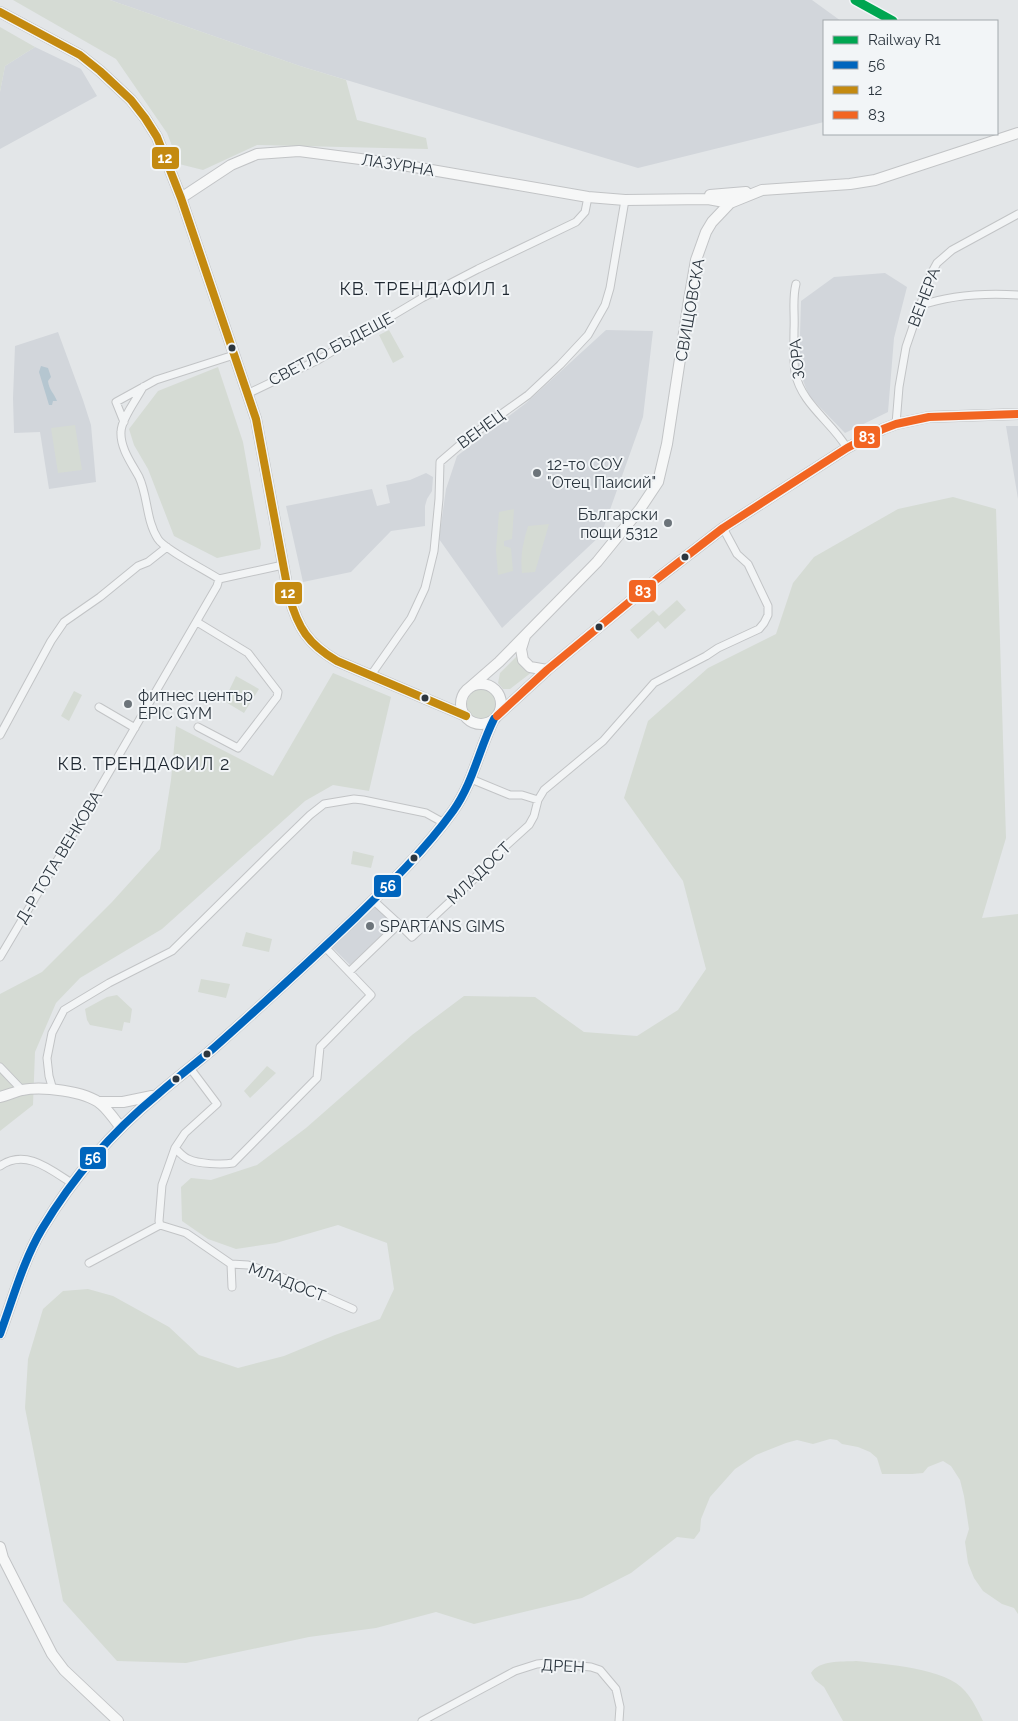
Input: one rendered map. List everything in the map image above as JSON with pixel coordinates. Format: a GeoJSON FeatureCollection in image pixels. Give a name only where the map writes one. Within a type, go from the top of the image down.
{"type":"FeatureCollection","features":[{"type":"Feature","properties":{"kind":"street"},"geometry":{"type":"LineString","coordinates":[[0,12],[80,54],[100,70],[131,100],[157,137],[181,198],[256,419],[283,565],[298,623],[311,642],[337,660],[440,704],[469,719],[483,724],[495,718],[547,670],[723,528],[847,448],[896,424],[929,417],[1018,414]]}},
{"type":"Feature","properties":{"kind":"street","name":"СВИЩОВСКА"},"geometry":{"type":"LineString","coordinates":[[467,692],[597,562],[640,509],[658,482],[667,444],[696,260],[706,232],[712,222],[730,202],[762,190],[850,184],[875,180],[1018,133]]}},
{"type":"Feature","properties":{"kind":"street","name":"ЛАЗУРНА"},"geometry":{"type":"LineString","coordinates":[[181,198],[243,160],[257,154],[282,151],[314,152],[391,163],[588,197],[626,200],[660,199]]}},
{"type":"Feature","properties":{"kind":"street"},"geometry":{"type":"LineString","coordinates":[[660,199],[762,190]]}},
{"type":"Feature","properties":{"kind":"street","name":"СВЕТЛО БЪДЕЩЕ"},"geometry":{"type":"LineString","coordinates":[[247,394],[318,360],[422,298],[576,222],[584,212],[588,197]]}},
{"type":"Feature","properties":{"kind":"street"},"geometry":{"type":"LineString","coordinates":[[660,199],[708,199],[730,202]]}},
{"type":"Feature","properties":{"kind":"street","name":"ВЕНЕЦ"},"geometry":{"type":"LineString","coordinates":[[371,675],[411,618],[425,588],[434,551],[440,462],[468,438],[528,395],[588,335],[599,318],[610,288],[626,200]]}},
{"type":"Feature","properties":{"kind":"street","name":"ВЕНЕРА"},"geometry":{"type":"LineString","coordinates":[[896,424],[899,387],[906,347],[919,306],[937,263],[952,250],[1018,214]]}},
{"type":"Feature","properties":{"kind":"street","name":"ЗОРА"},"geometry":{"type":"LineString","coordinates":[[796,284],[792,297],[794,362],[798,383],[808,400],[840,435],[847,448]]}},
{"type":"Feature","properties":{"kind":"street"},"geometry":{"type":"LineString","coordinates":[[919,306],[933,301],[965,296],[1018,295]]}},
{"type":"Feature","properties":{"kind":"street"},"geometry":{"type":"LineString","coordinates":[[124,422],[116,402],[156,380],[234,356]]}},
{"type":"Feature","properties":{"kind":"street"},"geometry":{"type":"LineString","coordinates":[[143,388],[120,431],[126,455],[141,482],[148,514],[158,539],[167,547],[219,579],[283,565]]}},
{"type":"Feature","properties":{"kind":"street","name":"МЛАДОСТ"},"geometry":{"type":"LineString","coordinates":[[399,924],[412,936],[471,882],[498,853],[529,825],[534,816],[538,800],[544,790],[602,741],[654,683],[718,648],[759,629],[764,623],[768,615],[768,606],[748,564],[737,554],[723,528]]}},
{"type":"Feature","properties":{"kind":"street"},"geometry":{"type":"LineString","coordinates":[[0,735],[51,641],[64,622],[100,597],[138,566],[148,562],[167,547]]}},
{"type":"Feature","properties":{"kind":"street","name":"Д-Р ТОТА ВЕНКОВА"},"geometry":{"type":"LineString","coordinates":[[0,957],[135,728],[219,579]]}},
{"type":"Feature","properties":{"kind":"street"},"geometry":{"type":"LineString","coordinates":[[196,622],[248,653],[278,692],[277,697],[238,748],[198,727]]}},
{"type":"Feature","properties":{"kind":"street"},"geometry":{"type":"LineString","coordinates":[[527,633],[522,649],[523,660],[530,666],[547,670]]}},
{"type":"Feature","properties":{"kind":"street","name":"СВИЩОВСКА"},"geometry":{"type":"LineString","coordinates":[[494,691],[494,674],[499,662]]}},
{"type":"Feature","properties":{"kind":"street"},"geometry":{"type":"LineString","coordinates":[[440,704],[455,702],[481,684],[494,691],[513,694],[526,689]]}},
{"type":"Feature","properties":{"kind":"street"},"geometry":{"type":"LineString","coordinates":[[0,1334],[27,1259],[41,1230],[99,1151],[156,1095],[190,1068],[325,947],[404,870],[444,823],[455,808],[471,779],[478,755],[501,705],[494,691]]}},
{"type":"Feature","properties":{"kind":"street"},"geometry":{"type":"LineString","coordinates":[[467,692],[462,705],[478,734],[478,755]]}},
{"type":"Feature","properties":{"kind":"street"},"geometry":{"type":"LineString","coordinates":[[99,707],[135,728]]}},
{"type":"Feature","properties":{"kind":"street"},"geometry":{"type":"LineString","coordinates":[[471,779],[510,795],[522,795],[538,800]]}},
{"type":"Feature","properties":{"kind":"street"},"geometry":{"type":"LineString","coordinates":[[53,1090],[49,1076],[48,1058],[52,1032],[64,1010],[108,983],[172,951],[272,852],[324,804],[354,799],[364,800],[426,813],[444,823]]}},
{"type":"Feature","properties":{"kind":"street"},"geometry":{"type":"LineString","coordinates":[[349,972],[399,924],[373,900]]}},
{"type":"Feature","properties":{"kind":"street"},"geometry":{"type":"LineString","coordinates":[[175,1148],[190,1160],[221,1164],[233,1163],[317,1078],[320,1047],[371,995],[325,947]]}},
{"type":"Feature","properties":{"kind":"street"},"geometry":{"type":"LineString","coordinates":[[0,1067],[22,1090]]}},
{"type":"Feature","properties":{"kind":"street"},"geometry":{"type":"LineString","coordinates":[[89,1263],[160,1225],[162,1185],[175,1148],[185,1133],[217,1104],[190,1068]]}},
{"type":"Feature","properties":{"kind":"street"},"geometry":{"type":"LineString","coordinates":[[0,1097],[22,1090],[53,1090],[86,1096],[99,1102],[123,1102],[156,1095]]}},
{"type":"Feature","properties":{"kind":"street"},"geometry":{"type":"LineString","coordinates":[[99,1102],[121,1128]]}},
{"type":"Feature","properties":{"kind":"street"},"geometry":{"type":"LineString","coordinates":[[0,1166],[18,1158],[32,1160],[73,1184]]}},
{"type":"Feature","properties":{"kind":"street","name":"МЛАДОСТ"},"geometry":{"type":"LineString","coordinates":[[160,1225],[186,1233],[230,1264],[248,1265],[277,1275],[353,1309]]}},
{"type":"Feature","properties":{"kind":"street"},"geometry":{"type":"LineString","coordinates":[[230,1264],[232,1287]]}},
{"type":"Feature","properties":{"kind":"street"},"geometry":{"type":"LineString","coordinates":[[0,1546],[3,1558],[52,1654],[64,1670],[118,1721]]}},
{"type":"Feature","properties":{"kind":"street","name":"ДРЕН"},"geometry":{"type":"LineString","coordinates":[[422,1721],[515,1671],[547,1663],[591,1667],[600,1670],[616,1688],[620,1707],[619,1721]]}},
{"type":"Feature","properties":{"kind":"shaded area"},"geometry":{"type":"Polygon","coordinates":[[[13,0],[110,0],[300,66],[346,80],[357,120],[426,138],[428,149],[257,145],[203,170],[179,164],[167,133],[116,59],[13,0]]]}},
{"type":"Feature","properties":{"kind":"shaded area"},"geometry":{"type":"Polygon","coordinates":[[[110,0],[812,0],[840,20],[823,20],[823,122],[638,168],[300,66],[110,0]]]}},
{"type":"Feature","properties":{"kind":"shaded area"},"geometry":{"type":"Polygon","coordinates":[[[0,27],[35,47],[5,66],[0,92],[0,27]]]}},
{"type":"Feature","properties":{"kind":"shaded area"},"geometry":{"type":"Polygon","coordinates":[[[35,47],[81,69],[97,96],[0,149],[0,92],[5,66],[35,47]]]}},
{"type":"Feature","properties":{"kind":"shaded area"},"geometry":{"type":"Polygon","coordinates":[[[885,273],[907,287],[894,338],[888,412],[845,433],[809,396],[799,370],[801,301],[834,277],[885,273]]]}},
{"type":"Feature","properties":{"kind":"shaded area"},"geometry":{"type":"Polygon","coordinates":[[[389,330],[404,357],[393,363],[379,335],[389,330]]]}},
{"type":"Feature","properties":{"kind":"shaded area","name":"12-то СОУ \"Отец Паисий\""},"geometry":{"type":"Polygon","coordinates":[[[606,330],[653,331],[643,417],[601,535],[502,628],[439,539],[446,489],[457,456],[526,403],[606,330]]]}},
{"type":"Feature","properties":{"kind":"shaded area"},"geometry":{"type":"Polygon","coordinates":[[[58,332],[91,425],[96,482],[49,489],[40,432],[14,433],[15,346],[58,332]]]}},
{"type":"Feature","properties":{"kind":"shaded area"},"geometry":{"type":"Polygon","coordinates":[[[41,366],[48,368],[51,377],[48,381],[50,389],[57,401],[53,401],[52,405],[49,405],[39,372],[41,366]]]}},
{"type":"Feature","properties":{"kind":"shaded area"},"geometry":{"type":"Polygon","coordinates":[[[218,367],[243,442],[261,544],[260,549],[217,558],[174,536],[148,469],[134,445],[129,429],[158,391],[218,367]]]}},
{"type":"Feature","properties":{"kind":"shaded area"},"geometry":{"type":"Polygon","coordinates":[[[75,425],[82,470],[58,473],[51,428],[75,425]]]}},
{"type":"Feature","properties":{"kind":"shaded area"},"geometry":{"type":"Polygon","coordinates":[[[1006,426],[1018,426],[1018,499],[1006,426]]]}},
{"type":"Feature","properties":{"kind":"shaded area"},"geometry":{"type":"Polygon","coordinates":[[[426,473],[433,477],[432,491],[425,506],[425,526],[391,531],[351,572],[303,582],[286,506],[372,489],[377,506],[390,503],[386,485],[410,480],[426,473]]]}},
{"type":"Feature","properties":{"kind":"shaded area"},"geometry":{"type":"Polygon","coordinates":[[[953,497],[996,509],[1006,838],[982,918],[1018,914],[1018,1614],[1014,1608],[1002,1604],[983,1591],[974,1578],[968,1563],[965,1542],[969,1529],[964,1496],[960,1480],[951,1466],[943,1461],[928,1467],[923,1473],[882,1474],[877,1458],[870,1452],[858,1447],[842,1444],[837,1440],[830,1439],[813,1444],[797,1440],[756,1455],[735,1469],[710,1497],[701,1519],[700,1531],[694,1539],[677,1537],[631,1573],[582,1598],[474,1624],[436,1612],[376,1628],[309,1637],[186,1663],[117,1661],[63,1601],[25,1408],[28,1359],[43,1309],[63,1291],[88,1289],[113,1296],[169,1327],[199,1355],[238,1368],[284,1356],[380,1319],[394,1289],[387,1243],[338,1225],[276,1243],[236,1249],[208,1239],[182,1221],[181,1187],[191,1178],[211,1180],[257,1165],[306,1128],[412,1035],[464,996],[535,997],[584,1032],[637,1036],[678,1010],[706,969],[683,881],[624,798],[648,721],[708,668],[776,634],[793,583],[814,557],[898,509],[953,497]]]}},
{"type":"Feature","properties":{"kind":"shaded area"},"geometry":{"type":"Polygon","coordinates":[[[514,509],[512,539],[504,541],[504,546],[511,548],[513,571],[498,575],[496,550],[499,512],[514,509]]]}},
{"type":"Feature","properties":{"kind":"shaded area"},"geometry":{"type":"Polygon","coordinates":[[[549,524],[535,572],[522,573],[522,550],[528,526],[549,524]]]}},
{"type":"Feature","properties":{"kind":"shaded area"},"geometry":{"type":"Polygon","coordinates":[[[677,600],[686,610],[665,629],[658,621],[638,639],[630,630],[653,610],[659,616],[677,600]]]}},
{"type":"Feature","properties":{"kind":"shaded area"},"geometry":{"type":"Polygon","coordinates":[[[518,655],[532,672],[510,689],[503,689],[498,683],[500,673],[518,655]]]}},
{"type":"Feature","properties":{"kind":"shaded area"},"geometry":{"type":"Polygon","coordinates":[[[333,673],[391,697],[369,791],[333,785],[305,801],[162,929],[80,978],[56,1003],[35,1052],[33,1105],[0,1131],[0,994],[42,972],[112,902],[160,849],[171,780],[176,726],[273,776],[333,673]]]}},
{"type":"Feature","properties":{"kind":"shaded area"},"geometry":{"type":"Polygon","coordinates":[[[236,676],[259,689],[244,713],[224,701],[236,676]]]}},
{"type":"Feature","properties":{"kind":"shaded area"},"geometry":{"type":"Polygon","coordinates":[[[482,689],[488,690],[496,698],[496,710],[488,718],[482,719],[476,718],[468,710],[467,704],[468,698],[476,690],[482,689]]]}},
{"type":"Feature","properties":{"kind":"shaded area"},"geometry":{"type":"Polygon","coordinates":[[[74,691],[82,695],[69,721],[61,716],[74,691]]]}},
{"type":"Feature","properties":{"kind":"shaded area"},"geometry":{"type":"Polygon","coordinates":[[[353,851],[374,856],[371,868],[351,864],[353,851]]]}},
{"type":"Feature","properties":{"kind":"shaded area"},"geometry":{"type":"Polygon","coordinates":[[[374,906],[393,924],[350,965],[332,947],[374,906]]]}},
{"type":"Feature","properties":{"kind":"shaded area"},"geometry":{"type":"Polygon","coordinates":[[[246,932],[272,939],[269,952],[242,946],[246,932]]]}},
{"type":"Feature","properties":{"kind":"shaded area"},"geometry":{"type":"Polygon","coordinates":[[[201,979],[230,984],[226,998],[198,992],[201,979]]]}},
{"type":"Feature","properties":{"kind":"shaded area"},"geometry":{"type":"Polygon","coordinates":[[[117,995],[132,1009],[130,1023],[124,1022],[122,1031],[90,1025],[85,1009],[107,997],[117,995]]]}},
{"type":"Feature","properties":{"kind":"shaded area"},"geometry":{"type":"Polygon","coordinates":[[[267,1066],[276,1073],[250,1098],[244,1091],[267,1066]]]}},
{"type":"Feature","properties":{"kind":"shaded area"},"geometry":{"type":"Polygon","coordinates":[[[856,1661],[914,1668],[944,1677],[956,1683],[965,1691],[983,1721],[843,1721],[824,1687],[815,1680],[811,1673],[819,1666],[825,1664],[856,1661]]]}},
{"type":"Feature","properties":{"kind":"rail line","name":"R1"},"geometry":{"type":"LineString","coordinates":[[855,0],[891,20]]}},
{"type":"Feature","properties":{"kind":"transit line","name":"12"},"geometry":{"type":"LineString","coordinates":[[0,12],[80,55],[131,100],[157,137],[181,198],[256,419],[289,596],[300,626],[311,641],[337,661],[466,716]]}},
{"type":"Feature","properties":{"kind":"transit line","name":"83"},"geometry":{"type":"LineString","coordinates":[[497,716],[547,670],[657,579],[723,528],[847,448],[896,424],[929,417],[1018,414]]}},
{"type":"Feature","properties":{"kind":"transit line","name":"56"},"geometry":{"type":"LineString","coordinates":[[0,1334],[35,1241],[66,1192],[80,1174],[109,1140],[140,1109],[216,1046],[286,982],[368,905],[419,853],[460,800],[494,719]]}},
{"type":"Feature","properties":{"kind":"place","name":"12-то СОУ \"Отец Паисий\""},"geometry":{"type":"Point","coordinates":[537,473]}},
{"type":"Feature","properties":{"kind":"place","name":"Български пощи 5312"},"geometry":{"type":"Point","coordinates":[668,523]}},
{"type":"Feature","properties":{"kind":"place","name":"фитнес център EPIC GYM"},"geometry":{"type":"Point","coordinates":[128,704]}},
{"type":"Feature","properties":{"kind":"place","name":"SPARTANS GIMS"},"geometry":{"type":"Point","coordinates":[370,926]}},
{"type":"Feature","properties":{"kind":"district","name":"КВ. ТРЕНДАФИЛ 1"},"geometry":{"type":"Point","coordinates":[425,288]}},
{"type":"Feature","properties":{"kind":"district","name":"КВ. ТРЕНДАФИЛ 2"},"geometry":{"type":"Point","coordinates":[144,763]}}]}
